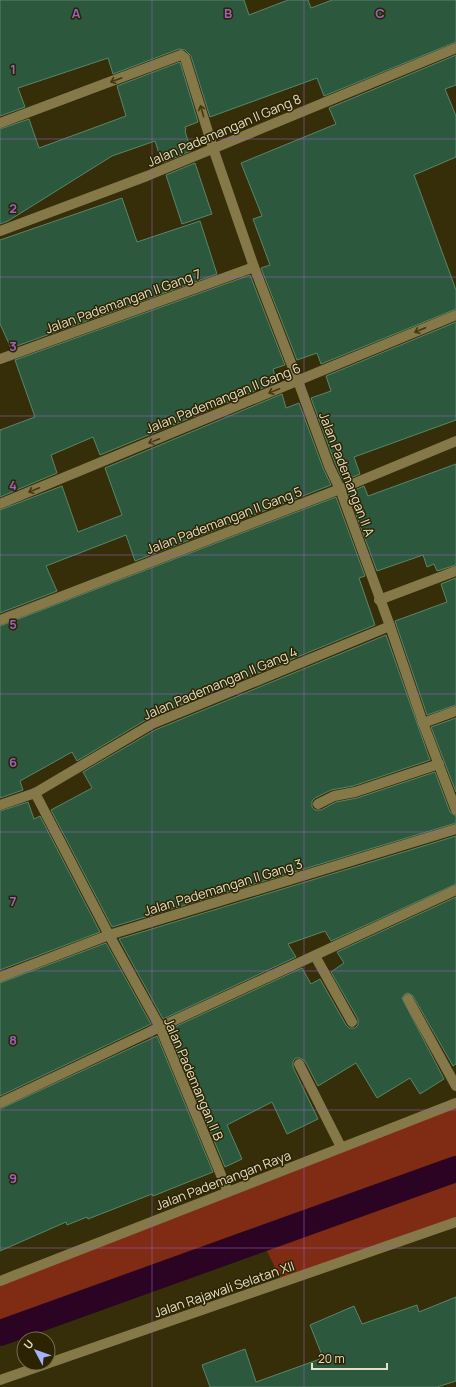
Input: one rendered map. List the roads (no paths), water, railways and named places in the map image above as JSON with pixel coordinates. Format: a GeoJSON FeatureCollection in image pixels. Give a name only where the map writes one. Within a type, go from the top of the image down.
{"type":"FeatureCollection","features":[{"type":"Feature","properties":{"kind":"street","name":"Jalan Pademangan II Gang 8"},"geometry":{"type":"LineString","coordinates":[[0,231],[147,176],[456,48]]}},
{"type":"Feature","properties":{"kind":"street","name":"Jalan Pademangan II A"},"geometry":{"type":"LineString","coordinates":[[0,123],[181,55],[186,58],[213,148],[254,267],[329,466],[340,489],[379,600],[390,626],[423,724],[456,810]]}},
{"type":"Feature","properties":{"kind":"street","name":"Jalan Pademangan II Gang 7"},"geometry":{"type":"LineString","coordinates":[[0,359],[254,267]]}},
{"type":"Feature","properties":{"kind":"street","name":"Jalan Pademangan II Gang 6"},"geometry":{"type":"LineString","coordinates":[[0,504],[456,315]]}},
{"type":"Feature","properties":{"kind":"street","name":"Jalan Pademangan II Gang 5"},"geometry":{"type":"LineString","coordinates":[[0,620],[340,489],[456,441]]}},
{"type":"Feature","properties":{"kind":"street"},"geometry":{"type":"LineString","coordinates":[[379,600],[456,571]]}},
{"type":"Feature","properties":{"kind":"street","name":"Jalan Pademangan II Gang 4"},"geometry":{"type":"LineString","coordinates":[[0,805],[35,793],[152,724],[390,626]]}},
{"type":"Feature","properties":{"kind":"street"},"geometry":{"type":"LineString","coordinates":[[423,724],[456,711]]}},
{"type":"Feature","properties":{"kind":"street"},"geometry":{"type":"LineString","coordinates":[[318,804],[334,796],[355,792],[439,764]]}},
{"type":"Feature","properties":{"kind":"street","name":"Jalan Pademangan II B"},"geometry":{"type":"LineString","coordinates":[[35,793],[109,936],[160,1027],[228,1192]]}},
{"type":"Feature","properties":{"kind":"street","name":"Jalan Pademangan II Gang 3"},"geometry":{"type":"LineString","coordinates":[[0,978],[109,936],[456,829]]}},
{"type":"Feature","properties":{"kind":"street"},"geometry":{"type":"LineString","coordinates":[[0,1103],[456,890]]}},
{"type":"Feature","properties":{"kind":"street"},"geometry":{"type":"LineString","coordinates":[[315,956],[352,1022]]}},
{"type":"Feature","properties":{"kind":"street"},"geometry":{"type":"LineString","coordinates":[[408,998],[456,1086]]}},
{"type":"Feature","properties":{"kind":"street"},"geometry":{"type":"LineString","coordinates":[[299,1064],[341,1147]]}},
{"type":"Feature","properties":{"kind":"street","name":"Jalan Pademangan Raya"},"geometry":{"type":"LineString","coordinates":[[0,1280],[456,1103]]}},
{"type":"Feature","properties":{"kind":"street","name":"Jalan Rajawali Selatan XII"},"geometry":{"type":"LineString","coordinates":[[0,1380],[456,1222]]}},
{"type":"Feature","properties":{"kind":"waterway"},"geometry":{"type":"LineString","coordinates":[[0,1333],[456,1169]]}}]}
